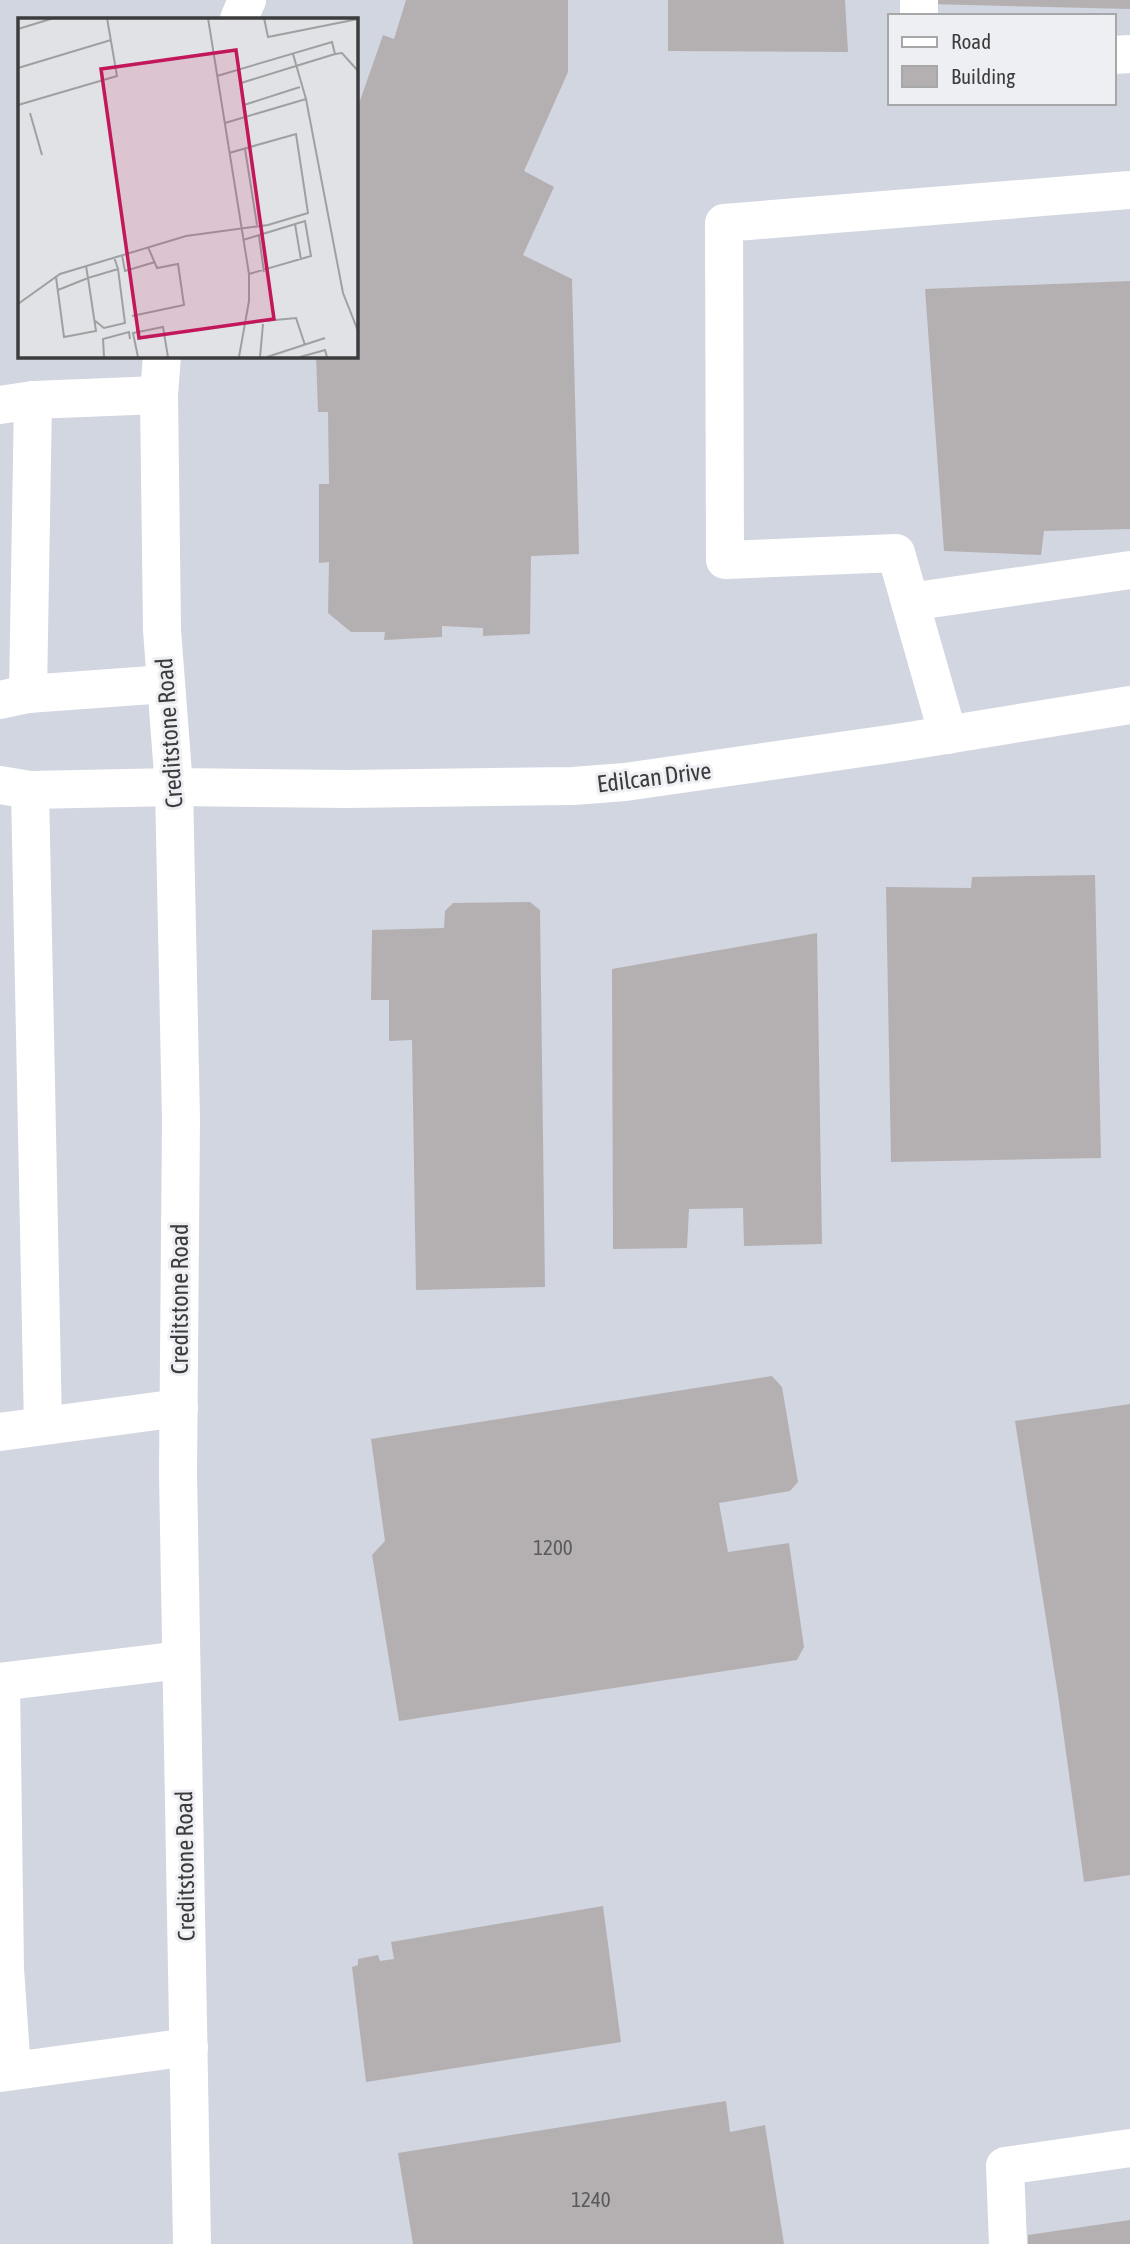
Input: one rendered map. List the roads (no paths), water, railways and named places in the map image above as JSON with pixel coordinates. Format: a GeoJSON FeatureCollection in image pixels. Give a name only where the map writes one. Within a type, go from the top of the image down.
{"type":"FeatureCollection","features":[{"type":"Feature","properties":{"kind":"street"},"geometry":{"type":"LineString","coordinates":[[239,18],[247,0]]}},
{"type":"Feature","properties":{"kind":"street"},"geometry":{"type":"LineString","coordinates":[[948,735],[896,553],[725,560],[724,223],[1130,190]]}},
{"type":"Feature","properties":{"kind":"street","name":"Creditstone Road"},"geometry":{"type":"LineString","coordinates":[[162,357],[159,396],[162,630],[174,787],[181,1120],[181,1660],[192,2244]]}},
{"type":"Feature","properties":{"kind":"street"},"geometry":{"type":"LineString","coordinates":[[159,396],[16,402],[14,697],[165,684]]}},
{"type":"Feature","properties":{"kind":"street"},"geometry":{"type":"LineString","coordinates":[[910,602],[1130,570]]}},
{"type":"Feature","properties":{"kind":"street","name":"Edilcan Drive"},"geometry":{"type":"LineString","coordinates":[[15,788],[347,789],[573,786],[625,782],[948,735],[1130,705]]}},
{"type":"Feature","properties":{"kind":"street"},"geometry":{"type":"LineString","coordinates":[[15,788],[43,1426]]}},
{"type":"Feature","properties":{"kind":"street"},"geometry":{"type":"LineString","coordinates":[[0,1432],[179,1408]]}},
{"type":"Feature","properties":{"kind":"street"},"geometry":{"type":"LineString","coordinates":[[181,1660],[0,1682],[2,1969],[6,2072],[188,2047]]}},
{"type":"Feature","properties":{"kind":"street"},"geometry":{"type":"LineString","coordinates":[[1008,2244],[1005,2166],[1130,2148]]}}]}
